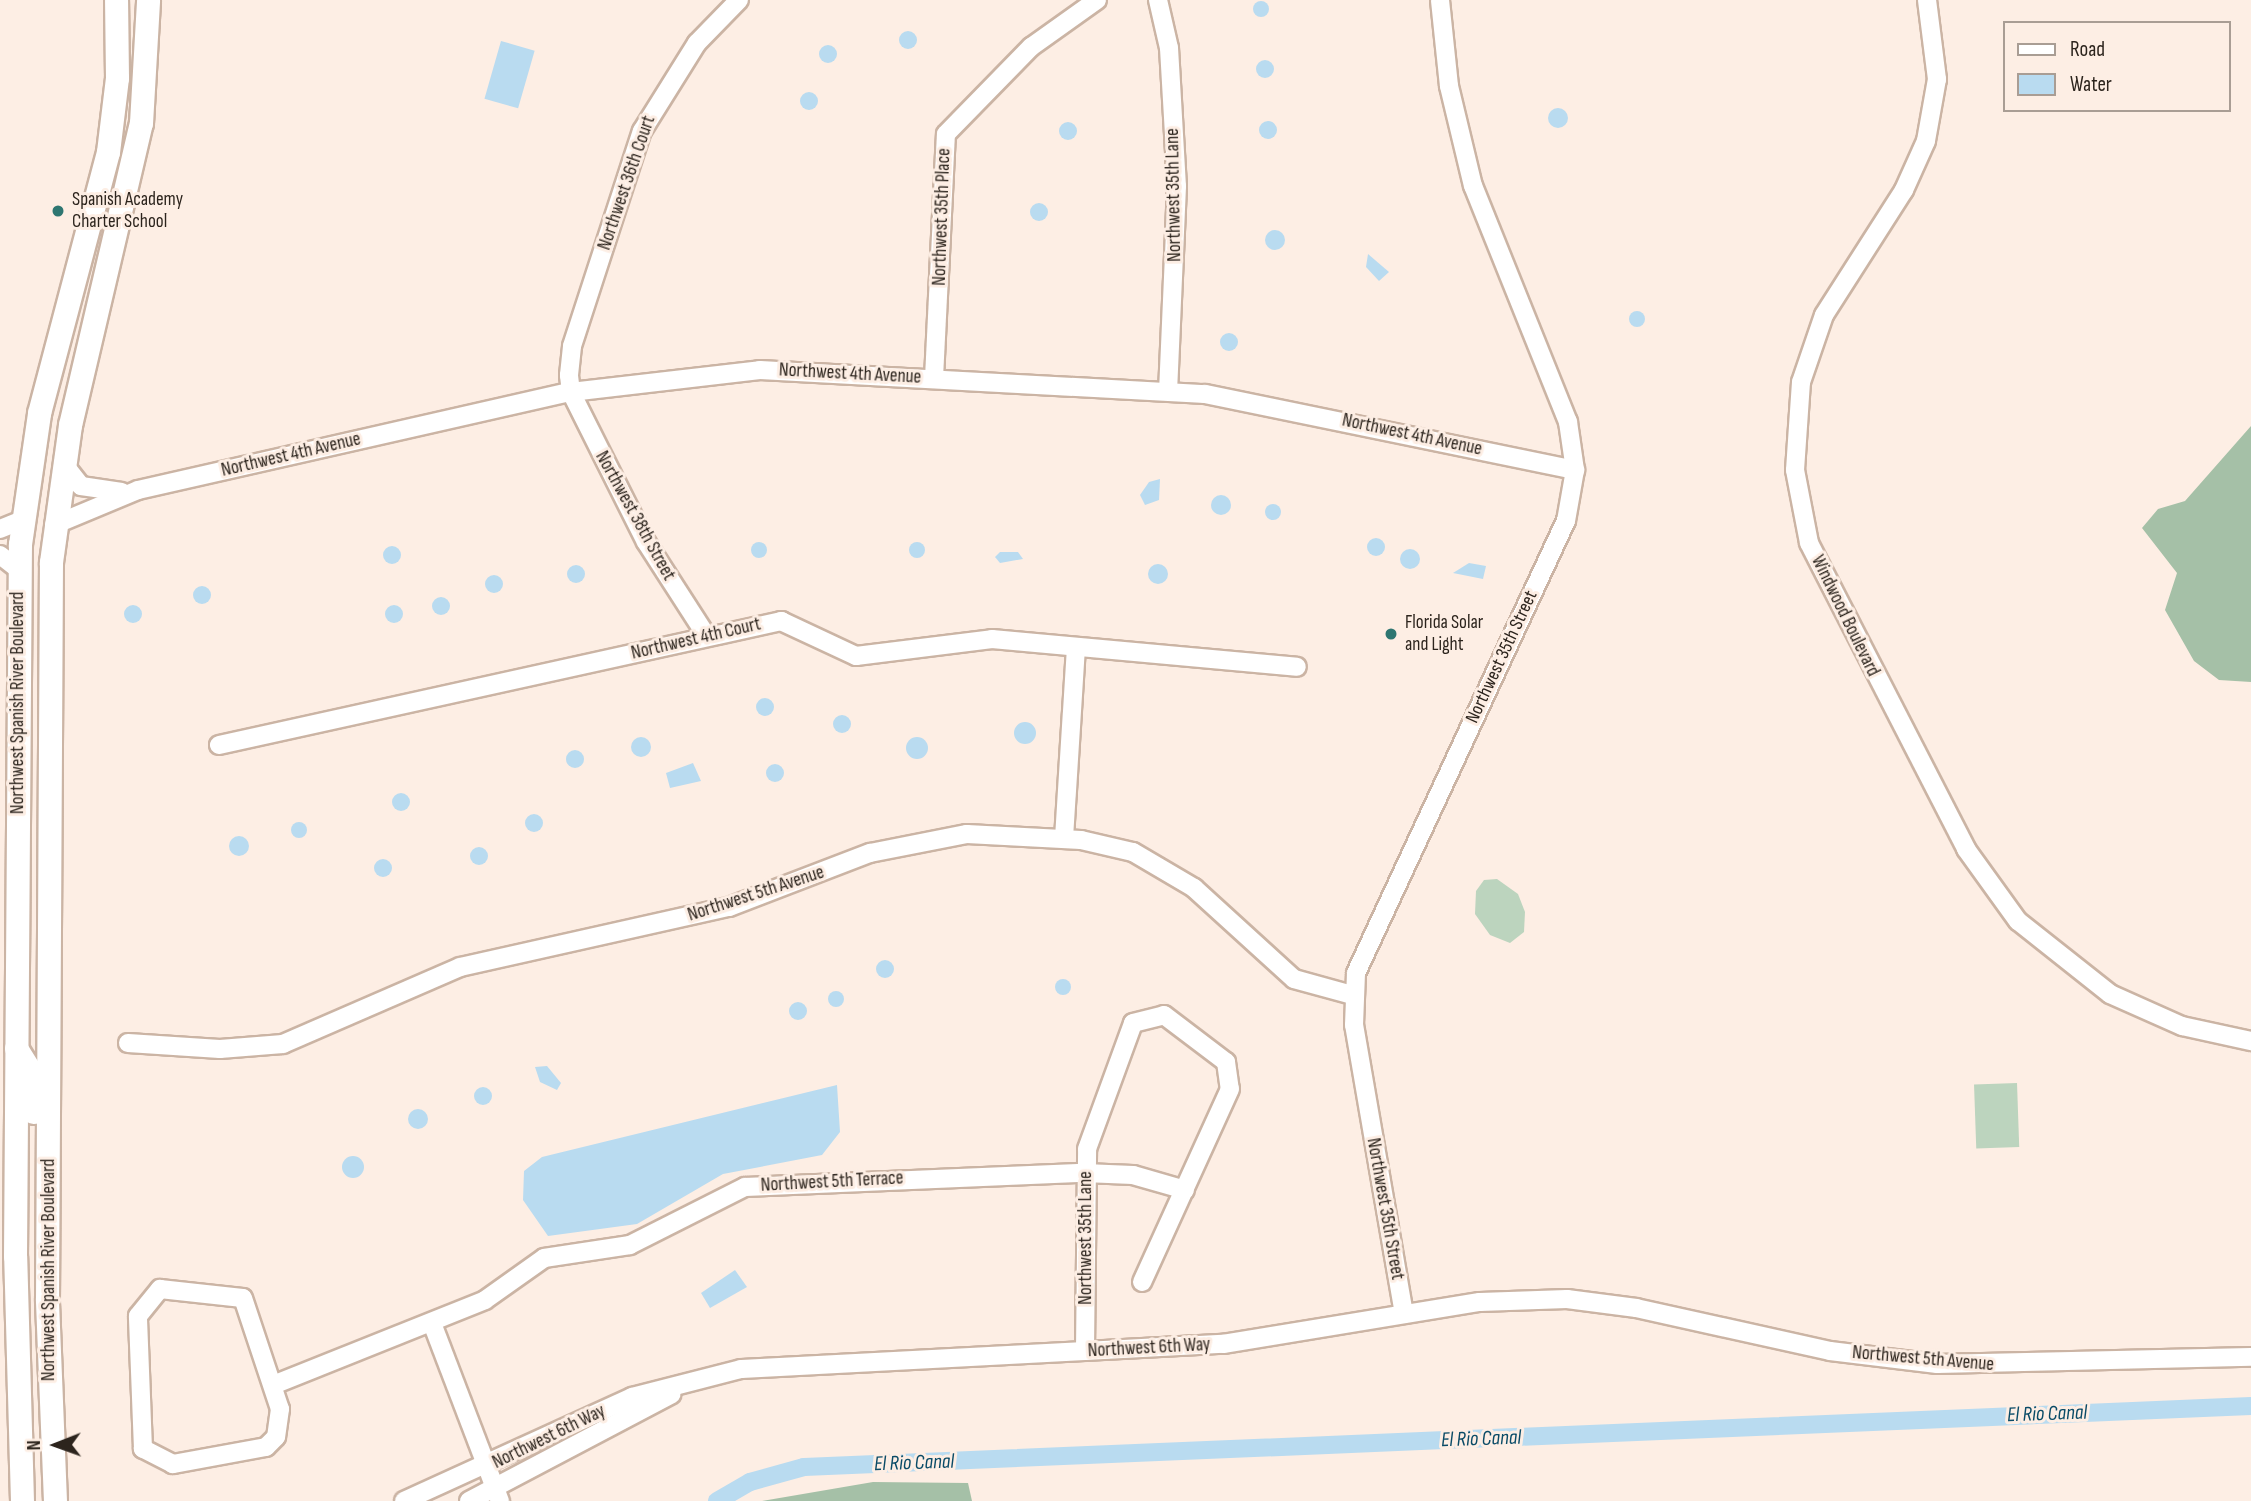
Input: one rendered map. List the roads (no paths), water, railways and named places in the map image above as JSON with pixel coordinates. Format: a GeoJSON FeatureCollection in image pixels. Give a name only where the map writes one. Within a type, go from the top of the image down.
{"type":"FeatureCollection","features":[{"type":"Feature","properties":{"kind":"main road","name":"Northwest Spanish River Boulevard"},"geometry":{"type":"LineString","coordinates":[[22,1501],[8,1048],[22,520],[47,378],[107,152],[117,78],[117,0]]}},
{"type":"Feature","properties":{"kind":"main road"},"geometry":{"type":"LineString","coordinates":[[128,0],[148,62]]}},
{"type":"Feature","properties":{"kind":"main road","name":"Northwest Spanish River Boulevard"},"geometry":{"type":"LineString","coordinates":[[55,1501],[48,1233],[54,525],[63,463],[136,153],[148,62],[148,0]]}},
{"type":"Feature","properties":{"kind":"main road"},"geometry":{"type":"LineString","coordinates":[[8,1048],[32,1078],[35,1167],[48,1233]]}},
{"type":"Feature","properties":{"kind":"street","name":"Northwest 36th Court"},"geometry":{"type":"LineString","coordinates":[[571,392],[572,346],[642,131],[697,43],[739,0]]}},
{"type":"Feature","properties":{"kind":"street","name":"Northwest 35th Place"},"geometry":{"type":"LineString","coordinates":[[934,378],[946,134],[1031,47],[1097,0]]}},
{"type":"Feature","properties":{"kind":"street","name":"Northwest 35th Lane"},"geometry":{"type":"LineString","coordinates":[[1158,0],[1169,48],[1177,186],[1168,391]]}},
{"type":"Feature","properties":{"kind":"street","name":"Northwest 35th Street"},"geometry":{"type":"LineString","coordinates":[[1404,1314],[1352,995],[1372,934],[1566,521],[1575,470],[1568,422],[1472,186],[1449,86],[1440,0]]}},
{"type":"Feature","properties":{"kind":"street","name":"Windwood Boulevard"},"geometry":{"type":"LineString","coordinates":[[1927,0],[1937,79],[1926,141],[1904,190],[1824,315],[1801,382],[1795,470],[1809,543],[1966,849],[2018,921],[2110,994],[2182,1026],[2251,1041]]}},
{"type":"Feature","properties":{"kind":"street","name":"Northwest 4th Avenue"},"geometry":{"type":"LineString","coordinates":[[54,525],[129,493],[571,392],[760,370],[1168,391],[1239,399],[1575,470]]}},
{"type":"Feature","properties":{"kind":"street","name":"Northwest 38th Street"},"geometry":{"type":"LineString","coordinates":[[571,392],[646,542],[706,635]]}},
{"type":"Feature","properties":{"kind":"street","name":"Northwest 4th Avenue"},"geometry":{"type":"LineString","coordinates":[[63,463],[81,486],[129,493]]}},
{"type":"Feature","properties":{"kind":"street"},"geometry":{"type":"LineString","coordinates":[[0,529],[22,520]]}},
{"type":"Feature","properties":{"kind":"street"},"geometry":{"type":"LineString","coordinates":[[0,555],[19,570]]}},
{"type":"Feature","properties":{"kind":"street","name":"Northwest 4th Court"},"geometry":{"type":"LineString","coordinates":[[219,745],[706,635],[781,621],[856,656],[954,640],[1076,647],[1297,667]]}},
{"type":"Feature","properties":{"kind":"street"},"geometry":{"type":"LineString","coordinates":[[1064,838],[1076,647]]}},
{"type":"Feature","properties":{"kind":"street","name":"Northwest 5th Avenue"},"geometry":{"type":"LineString","coordinates":[[128,1043],[220,1049],[283,1044],[460,967],[729,906],[908,842],[967,834],[1064,838],[1116,846],[1165,867],[1294,979],[1352,995]]}},
{"type":"Feature","properties":{"kind":"street","name":"Northwest 35th Lane"},"geometry":{"type":"LineString","coordinates":[[1085,1351],[1084,1173],[1133,1023],[1147,1014],[1182,1023],[1230,1074],[1230,1089],[1185,1190]]}},
{"type":"Feature","properties":{"kind":"street","name":"Northwest 5th Terrace"},"geometry":{"type":"LineString","coordinates":[[273,1385],[485,1300],[544,1258],[631,1245],[745,1186],[1084,1173],[1133,1175],[1185,1190]]}},
{"type":"Feature","properties":{"kind":"street"},"geometry":{"type":"LineString","coordinates":[[1142,1282],[1185,1190]]}},
{"type":"Feature","properties":{"kind":"street"},"geometry":{"type":"LineString","coordinates":[[160,1289],[243,1297],[273,1385],[279,1425],[266,1447],[173,1464],[155,1460],[143,1449],[139,1416],[142,1305],[160,1289]]}},
{"type":"Feature","properties":{"kind":"street","name":"Northwest 6th Way"},"geometry":{"type":"LineString","coordinates":[[404,1501],[488,1467],[632,1398],[773,1364],[1223,1344],[1404,1314],[1523,1300],[1600,1303]]}},
{"type":"Feature","properties":{"kind":"street","name":"Northwest 5th Avenue"},"geometry":{"type":"LineString","coordinates":[[1600,1303],[1830,1351],[1937,1364],[2251,1357]]}},
{"type":"Feature","properties":{"kind":"street"},"geometry":{"type":"LineString","coordinates":[[432,1323],[498,1495]]}},
{"type":"Feature","properties":{"kind":"street","name":"Northwest 6th Way"},"geometry":{"type":"LineString","coordinates":[[469,1501],[498,1495],[697,1381]]}},
{"type":"Feature","properties":{"kind":"water"},"geometry":{"type":"Polygon","coordinates":[[[1258,1],[1264,1],[1269,9],[1267,15],[1258,17],[1253,12],[1253,6],[1258,1]]]}},
{"type":"Feature","properties":{"kind":"water"},"geometry":{"type":"Polygon","coordinates":[[[908,31],[914,34],[917,40],[914,46],[908,49],[902,46],[899,40],[902,34],[908,31]]]}},
{"type":"Feature","properties":{"kind":"water"},"geometry":{"type":"Polygon","coordinates":[[[501,41],[535,51],[518,108],[484,99],[501,41]]]}},
{"type":"Feature","properties":{"kind":"water"},"geometry":{"type":"Polygon","coordinates":[[[828,45],[836,50],[837,54],[832,62],[828,63],[820,58],[819,54],[824,46],[828,45]]]}},
{"type":"Feature","properties":{"kind":"water"},"geometry":{"type":"Polygon","coordinates":[[[1265,60],[1273,65],[1274,69],[1269,77],[1265,78],[1257,73],[1256,69],[1261,61],[1265,60]]]}},
{"type":"Feature","properties":{"kind":"water"},"geometry":{"type":"Polygon","coordinates":[[[809,92],[815,95],[818,101],[815,107],[809,110],[803,107],[800,101],[803,95],[809,92]]]}},
{"type":"Feature","properties":{"kind":"water"},"geometry":{"type":"Polygon","coordinates":[[[1558,108],[1565,111],[1568,118],[1565,125],[1558,128],[1551,125],[1548,118],[1551,111],[1558,108]]]}},
{"type":"Feature","properties":{"kind":"water"},"geometry":{"type":"Polygon","coordinates":[[[1268,121],[1274,124],[1277,130],[1274,136],[1268,139],[1262,136],[1259,130],[1262,124],[1268,121]]]}},
{"type":"Feature","properties":{"kind":"water"},"geometry":{"type":"Polygon","coordinates":[[[1064,122],[1072,122],[1077,131],[1075,138],[1064,140],[1059,135],[1059,127],[1064,122]]]}},
{"type":"Feature","properties":{"kind":"water"},"geometry":{"type":"Polygon","coordinates":[[[1039,203],[1045,206],[1048,212],[1045,218],[1039,221],[1033,218],[1030,212],[1033,206],[1039,203]]]}},
{"type":"Feature","properties":{"kind":"water"},"geometry":{"type":"Polygon","coordinates":[[[1271,230],[1279,230],[1285,240],[1279,250],[1271,250],[1265,244],[1265,236],[1271,230]]]}},
{"type":"Feature","properties":{"kind":"water"},"geometry":{"type":"Polygon","coordinates":[[[1368,254],[1389,272],[1379,281],[1366,267],[1368,254]]]}},
{"type":"Feature","properties":{"kind":"water"},"geometry":{"type":"Polygon","coordinates":[[[1634,311],[1640,311],[1645,319],[1643,325],[1634,327],[1629,322],[1629,316],[1634,311]]]}},
{"type":"Feature","properties":{"kind":"water"},"geometry":{"type":"Polygon","coordinates":[[[1229,333],[1237,338],[1238,342],[1233,350],[1229,351],[1221,346],[1220,342],[1225,334],[1229,333]]]}},
{"type":"Feature","properties":{"kind":"water"},"geometry":{"type":"Polygon","coordinates":[[[1160,479],[1159,500],[1145,505],[1140,495],[1149,482],[1160,479]]]}},
{"type":"Feature","properties":{"kind":"water"},"geometry":{"type":"Polygon","coordinates":[[[1221,495],[1228,498],[1231,505],[1228,512],[1221,515],[1214,512],[1211,505],[1214,498],[1221,495]]]}},
{"type":"Feature","properties":{"kind":"water"},"geometry":{"type":"Polygon","coordinates":[[[1273,504],[1279,506],[1279,518],[1273,520],[1267,518],[1265,512],[1267,506],[1273,504]]]}},
{"type":"Feature","properties":{"kind":"water"},"geometry":{"type":"Polygon","coordinates":[[[1372,538],[1380,538],[1385,547],[1383,554],[1372,556],[1367,551],[1367,543],[1372,538]]]}},
{"type":"Feature","properties":{"kind":"water"},"geometry":{"type":"Polygon","coordinates":[[[756,542],[762,542],[767,550],[765,556],[756,558],[751,553],[751,547],[756,542]]]}},
{"type":"Feature","properties":{"kind":"water"},"geometry":{"type":"Polygon","coordinates":[[[917,542],[923,544],[923,556],[917,558],[911,556],[909,550],[911,544],[917,542]]]}},
{"type":"Feature","properties":{"kind":"water"},"geometry":{"type":"Polygon","coordinates":[[[388,546],[396,546],[401,555],[399,562],[388,564],[383,559],[383,551],[388,546]]]}},
{"type":"Feature","properties":{"kind":"water"},"geometry":{"type":"Polygon","coordinates":[[[1410,549],[1417,552],[1420,559],[1417,566],[1410,569],[1403,566],[1400,559],[1403,552],[1410,549]]]}},
{"type":"Feature","properties":{"kind":"water"},"geometry":{"type":"Polygon","coordinates":[[[1000,552],[1018,552],[1023,559],[1000,563],[995,557],[1000,552]]]}},
{"type":"Feature","properties":{"kind":"water"},"geometry":{"type":"Polygon","coordinates":[[[1469,563],[1486,566],[1483,579],[1453,573],[1469,563]]]}},
{"type":"Feature","properties":{"kind":"water"},"geometry":{"type":"Polygon","coordinates":[[[1158,564],[1165,567],[1168,574],[1165,581],[1158,584],[1151,581],[1148,574],[1151,567],[1158,564]]]}},
{"type":"Feature","properties":{"kind":"water"},"geometry":{"type":"Polygon","coordinates":[[[576,565],[582,568],[585,574],[582,580],[576,583],[570,580],[567,574],[570,568],[576,565]]]}},
{"type":"Feature","properties":{"kind":"water"},"geometry":{"type":"Polygon","coordinates":[[[494,575],[500,578],[503,584],[500,590],[494,593],[488,590],[485,584],[488,578],[494,575]]]}},
{"type":"Feature","properties":{"kind":"water"},"geometry":{"type":"Polygon","coordinates":[[[202,586],[208,589],[211,595],[208,601],[202,604],[196,601],[193,595],[196,589],[202,586]]]}},
{"type":"Feature","properties":{"kind":"water"},"geometry":{"type":"Polygon","coordinates":[[[441,597],[447,600],[450,606],[447,612],[441,615],[435,612],[432,606],[435,600],[441,597]]]}},
{"type":"Feature","properties":{"kind":"water"},"geometry":{"type":"Polygon","coordinates":[[[133,605],[139,608],[142,614],[139,620],[133,623],[127,620],[124,614],[127,608],[133,605]]]}},
{"type":"Feature","properties":{"kind":"water"},"geometry":{"type":"Polygon","coordinates":[[[394,605],[400,608],[403,614],[400,620],[394,623],[388,620],[385,614],[388,608],[394,605]]]}},
{"type":"Feature","properties":{"kind":"water"},"geometry":{"type":"Polygon","coordinates":[[[765,698],[771,701],[774,707],[771,713],[765,716],[759,713],[756,707],[759,701],[765,698]]]}},
{"type":"Feature","properties":{"kind":"water"},"geometry":{"type":"Polygon","coordinates":[[[842,715],[848,718],[851,724],[848,730],[842,733],[836,730],[833,724],[836,718],[842,715]]]}},
{"type":"Feature","properties":{"kind":"water"},"geometry":{"type":"Polygon","coordinates":[[[1025,722],[1033,725],[1036,733],[1033,741],[1025,744],[1017,741],[1014,733],[1017,725],[1025,722]]]}},
{"type":"Feature","properties":{"kind":"water"},"geometry":{"type":"Polygon","coordinates":[[[641,737],[648,740],[651,747],[648,754],[641,757],[634,754],[631,747],[634,740],[641,737]]]}},
{"type":"Feature","properties":{"kind":"water"},"geometry":{"type":"Polygon","coordinates":[[[917,737],[925,740],[928,748],[925,756],[917,759],[909,756],[906,748],[909,740],[917,737]]]}},
{"type":"Feature","properties":{"kind":"water"},"geometry":{"type":"Polygon","coordinates":[[[571,750],[579,750],[584,759],[582,766],[571,768],[566,763],[566,755],[571,750]]]}},
{"type":"Feature","properties":{"kind":"water"},"geometry":{"type":"Polygon","coordinates":[[[693,763],[701,781],[670,788],[666,773],[693,763]]]}},
{"type":"Feature","properties":{"kind":"water"},"geometry":{"type":"Polygon","coordinates":[[[775,764],[783,769],[784,773],[779,781],[775,782],[767,777],[766,773],[771,765],[775,764]]]}},
{"type":"Feature","properties":{"kind":"water"},"geometry":{"type":"Polygon","coordinates":[[[401,793],[407,796],[410,802],[407,808],[401,811],[395,808],[392,802],[395,796],[401,793]]]}},
{"type":"Feature","properties":{"kind":"water"},"geometry":{"type":"Polygon","coordinates":[[[534,814],[540,817],[543,823],[540,829],[534,832],[528,829],[525,823],[528,817],[534,814]]]}},
{"type":"Feature","properties":{"kind":"water"},"geometry":{"type":"Polygon","coordinates":[[[296,822],[302,822],[307,830],[305,836],[296,838],[291,833],[291,827],[296,822]]]}},
{"type":"Feature","properties":{"kind":"water"},"geometry":{"type":"Polygon","coordinates":[[[239,836],[246,839],[249,846],[246,853],[239,856],[232,853],[229,846],[232,839],[239,836]]]}},
{"type":"Feature","properties":{"kind":"water"},"geometry":{"type":"Polygon","coordinates":[[[479,847],[485,850],[488,856],[485,862],[479,865],[473,862],[470,856],[473,850],[479,847]]]}},
{"type":"Feature","properties":{"kind":"water"},"geometry":{"type":"Polygon","coordinates":[[[383,859],[391,864],[392,868],[387,876],[383,877],[375,872],[374,868],[379,860],[383,859]]]}},
{"type":"Feature","properties":{"kind":"water"},"geometry":{"type":"Polygon","coordinates":[[[885,960],[891,963],[894,969],[891,975],[885,978],[879,975],[876,969],[879,963],[885,960]]]}},
{"type":"Feature","properties":{"kind":"water"},"geometry":{"type":"Polygon","coordinates":[[[1063,979],[1069,981],[1069,993],[1063,995],[1057,993],[1055,987],[1057,981],[1063,979]]]}},
{"type":"Feature","properties":{"kind":"water"},"geometry":{"type":"Polygon","coordinates":[[[833,991],[839,991],[844,999],[842,1005],[833,1007],[828,1002],[828,996],[833,991]]]}},
{"type":"Feature","properties":{"kind":"water"},"geometry":{"type":"Polygon","coordinates":[[[798,1002],[804,1005],[807,1011],[804,1017],[798,1020],[792,1017],[789,1011],[792,1005],[798,1002]]]}},
{"type":"Feature","properties":{"kind":"water"},"geometry":{"type":"Polygon","coordinates":[[[547,1066],[561,1083],[557,1090],[540,1082],[535,1067],[547,1066]]]}},
{"type":"Feature","properties":{"kind":"water"},"geometry":{"type":"Polygon","coordinates":[[[837,1085],[840,1132],[822,1155],[723,1174],[637,1224],[548,1236],[523,1200],[524,1171],[542,1157],[837,1085]]]}},
{"type":"Feature","properties":{"kind":"water"},"geometry":{"type":"Polygon","coordinates":[[[483,1087],[491,1092],[492,1096],[487,1104],[483,1105],[475,1100],[474,1096],[479,1088],[483,1087]]]}},
{"type":"Feature","properties":{"kind":"water"},"geometry":{"type":"Polygon","coordinates":[[[418,1109],[425,1112],[428,1119],[425,1126],[418,1129],[411,1126],[408,1119],[411,1112],[418,1109]]]}},
{"type":"Feature","properties":{"kind":"water"},"geometry":{"type":"Polygon","coordinates":[[[353,1156],[361,1159],[364,1167],[361,1175],[353,1178],[345,1175],[342,1167],[345,1159],[353,1156]]]}},
{"type":"Feature","properties":{"kind":"water"},"geometry":{"type":"Polygon","coordinates":[[[735,1270],[747,1287],[710,1308],[701,1293],[735,1270]]]}},
{"type":"Feature","properties":{"kind":"waterway","name":"El Rio Canal"},"geometry":{"type":"LineString","coordinates":[[717,1501],[750,1482],[804,1467],[2251,1406]]}},
{"type":"Feature","properties":{"kind":"place","name":"Spanish Academy Charter School"},"geometry":{"type":"Point","coordinates":[58,211]}},
{"type":"Feature","properties":{"kind":"place","name":"Florida Solar and Light"},"geometry":{"type":"Point","coordinates":[1391,634]}}]}
